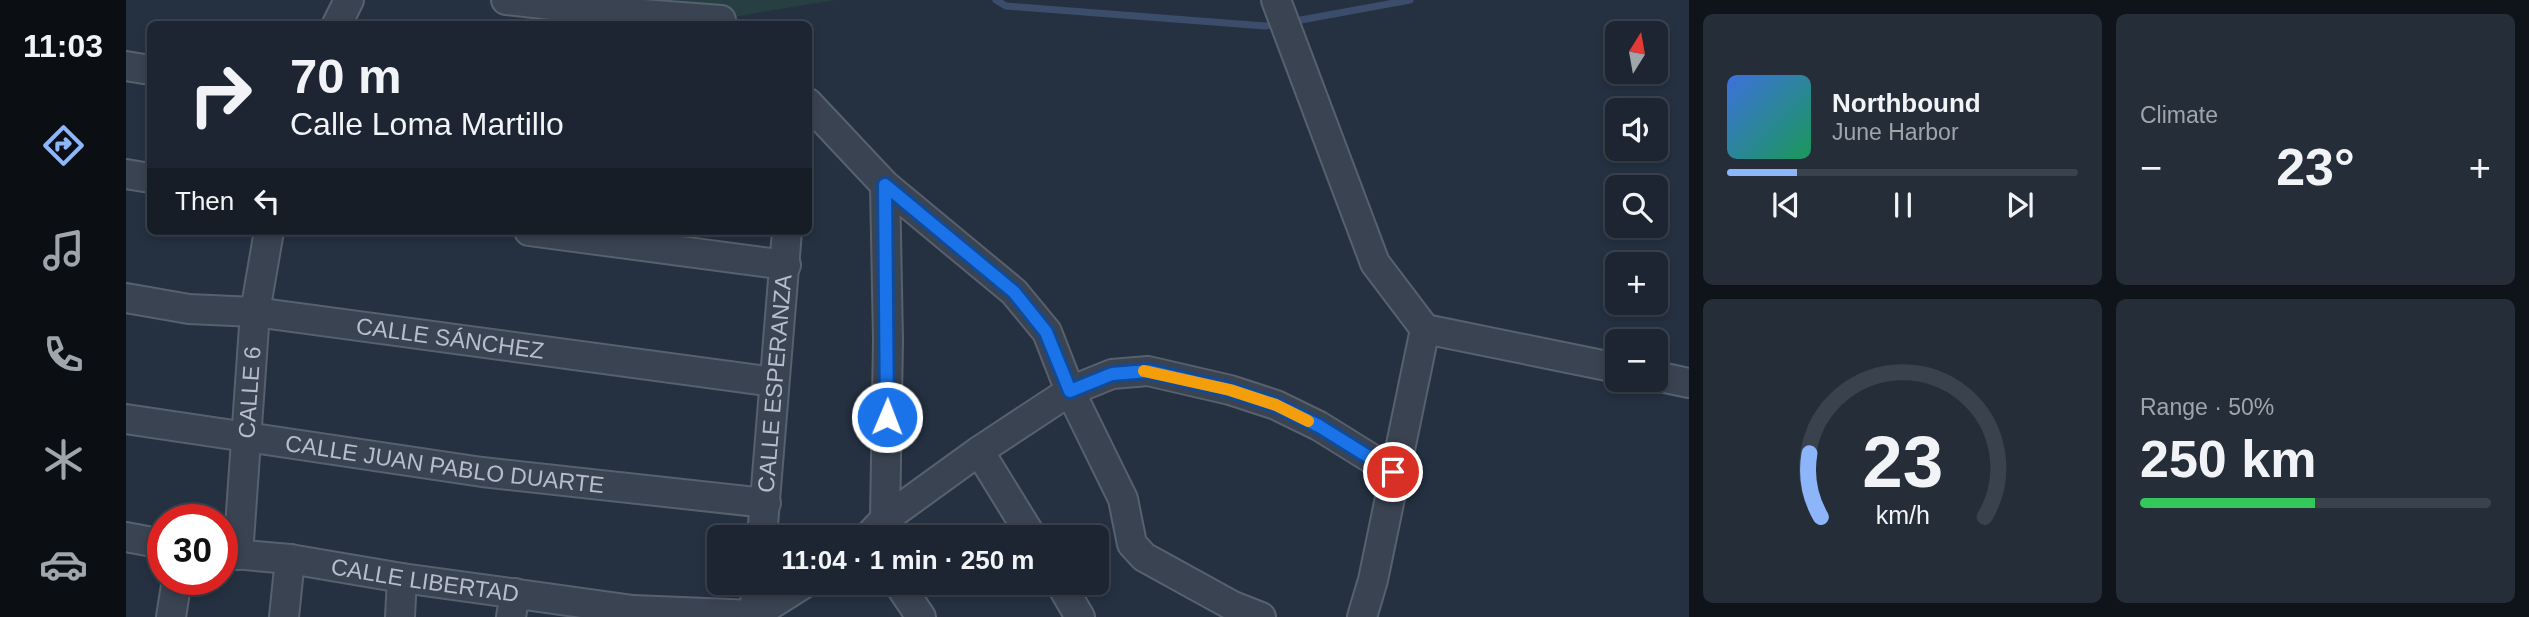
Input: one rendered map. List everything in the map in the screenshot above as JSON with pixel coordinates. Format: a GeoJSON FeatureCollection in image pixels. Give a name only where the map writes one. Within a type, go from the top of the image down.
{"type":"FeatureCollection","features":[{"type":"Feature","properties":{"kind":"street"},"geometry":{"type":"LineString","coordinates":[[338,21],[349,0]]}},
{"type":"Feature","properties":{"kind":"street"},"geometry":{"type":"LineString","coordinates":[[506,0],[712,21]]}},
{"type":"Feature","properties":{"kind":"street"},"geometry":{"type":"LineString","coordinates":[[699,0],[722,21]]}},
{"type":"Feature","properties":{"kind":"street"},"geometry":{"type":"LineString","coordinates":[[1276,0],[1375,263],[1425,329],[1605,366]]}},
{"type":"Feature","properties":{"kind":"street"},"geometry":{"type":"LineString","coordinates":[[126,66],[147,70]]}},
{"type":"Feature","properties":{"kind":"street"},"geometry":{"type":"LineString","coordinates":[[812,107],[885,185],[1014,292],[1046,332],[1070,391],[1123,499],[1128,512],[1132,544],[1144,557],[1233,606],[1261,617]]}},
{"type":"Feature","properties":{"kind":"street"},"geometry":{"type":"LineString","coordinates":[[126,174],[147,178]]}},
{"type":"Feature","properties":{"kind":"street"},"geometry":{"type":"LineString","coordinates":[[877,525],[888,340],[885,185]]}},
{"type":"Feature","properties":{"kind":"street","name":"CALLE 6"},"geometry":{"type":"LineString","coordinates":[[237,504],[247,438],[255,312],[268,235]]}},
{"type":"Feature","properties":{"kind":"street"},"geometry":{"type":"LineString","coordinates":[[558,235],[786,265]]}},
{"type":"Feature","properties":{"kind":"street","name":"CALLE ESPERANZA"},"geometry":{"type":"LineString","coordinates":[[763,525],[787,235]]}},
{"type":"Feature","properties":{"kind":"street","name":"CALLE SÁNCHEZ"},"geometry":{"type":"LineString","coordinates":[[126,298],[189,309],[255,312],[774,382]]}},
{"type":"Feature","properties":{"kind":"street"},"geometry":{"type":"LineString","coordinates":[[1362,617],[1373,580],[1393,472],[1425,329]]}},
{"type":"Feature","properties":{"kind":"street"},"geometry":{"type":"LineString","coordinates":[[881,525],[979,451],[1070,391],[1112,374],[1148,371],[1230,390],[1276,405],[1319,426],[1393,472]]}},
{"type":"Feature","properties":{"kind":"street"},"geometry":{"type":"LineString","coordinates":[[1668,379],[1689,383]]}},
{"type":"Feature","properties":{"kind":"street","name":"CALLE JUAN PABLO DUARTE"},"geometry":{"type":"LineString","coordinates":[[126,419],[482,472],[766,503]]}},
{"type":"Feature","properties":{"kind":"street"},"geometry":{"type":"LineString","coordinates":[[979,451],[1025,525]]}},
{"type":"Feature","properties":{"kind":"street"},"geometry":{"type":"LineString","coordinates":[[126,537],[147,541]]}},
{"type":"Feature","properties":{"kind":"street","name":"CALLE LIBERTAD"},"geometry":{"type":"LineString","coordinates":[[238,555],[290,559],[402,578],[513,605],[633,613],[752,616]]}},
{"type":"Feature","properties":{"kind":"street"},"geometry":{"type":"LineString","coordinates":[[284,617],[290,559]]}},
{"type":"Feature","properties":{"kind":"street"},"geometry":{"type":"LineString","coordinates":[[400,617],[402,578]]}},
{"type":"Feature","properties":{"kind":"street"},"geometry":{"type":"LineString","coordinates":[[172,617],[175,595]]}},
{"type":"Feature","properties":{"kind":"street"},"geometry":{"type":"LineString","coordinates":[[752,616],[755,595]]}},
{"type":"Feature","properties":{"kind":"street"},"geometry":{"type":"LineString","coordinates":[[752,616],[786,595]]}},
{"type":"Feature","properties":{"kind":"street"},"geometry":{"type":"LineString","coordinates":[[906,595],[921,617]]}},
{"type":"Feature","properties":{"kind":"street"},"geometry":{"type":"LineString","coordinates":[[1067,595],[1080,617]]}},
{"type":"Feature","properties":{"kind":"green space"},"geometry":{"type":"Polygon","coordinates":[[[675,0],[835,0],[708,21],[701,21],[675,0]]]}},
{"type":"Feature","properties":{"kind":"waterway"},"geometry":{"type":"LineString","coordinates":[[996,0],[1006,6],[1265,26],[1278,24]]}},
{"type":"Feature","properties":{"kind":"waterway"},"geometry":{"type":"LineString","coordinates":[[1290,22],[1410,0]]}},
{"type":"Feature","properties":{"kind":"slow traffic"},"geometry":{"type":"LineString","coordinates":[[1144,371],[1230,390],[1276,405],[1308,421]]}},
{"type":"Feature","properties":{"kind":"route"},"geometry":{"type":"LineString","coordinates":[[887,417],[885,185],[1014,292],[1046,332],[1070,391],[1112,374],[1148,371],[1230,390],[1276,405],[1319,426],[1393,472]]}}]}
